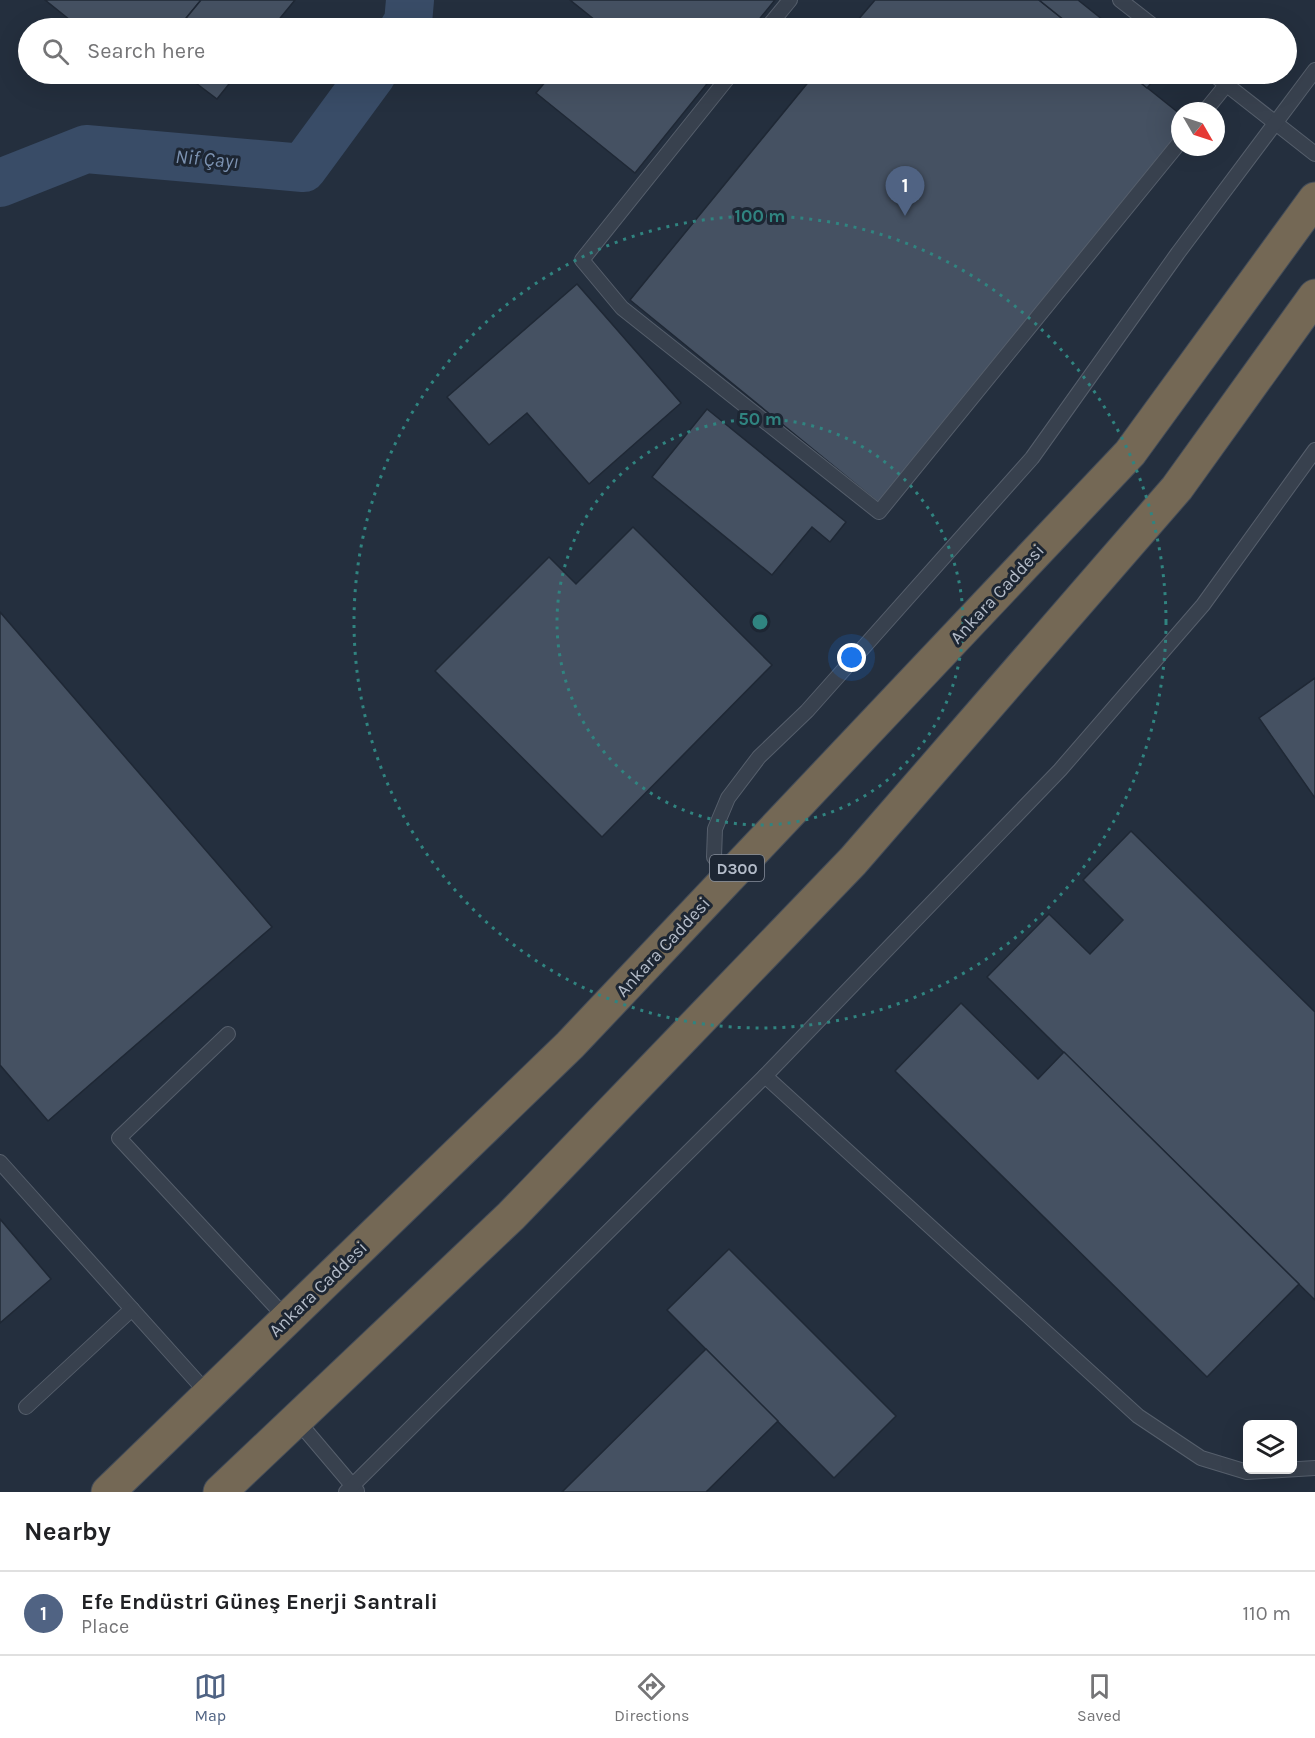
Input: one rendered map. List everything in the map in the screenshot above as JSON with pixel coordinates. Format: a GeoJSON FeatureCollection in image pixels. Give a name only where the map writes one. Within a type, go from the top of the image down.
{"type":"FeatureCollection","features":[{"type":"Feature","properties":{"kind":"highway","name":"Ankara Caddesi"},"geometry":{"type":"LineString","coordinates":[[108,1492],[570,1045],[1130,453],[1315,199]]}},
{"type":"Feature","properties":{"kind":"highway"},"geometry":{"type":"LineString","coordinates":[[220,1492],[511,1216],[853,861],[1177,488],[1315,296]]}},
{"type":"Feature","properties":{"kind":"lane"},"geometry":{"type":"LineString","coordinates":[[775,18],[789,0]]}},
{"type":"Feature","properties":{"kind":"lane"},"geometry":{"type":"LineString","coordinates":[[1120,0],[1143,18]]}},
{"type":"Feature","properties":{"kind":"lane"},"geometry":{"type":"LineString","coordinates":[[729,878],[714,857],[715,829],[728,798],[759,757],[807,711],[1032,458],[1178,253],[1315,70]]}},
{"type":"Feature","properties":{"kind":"lane"},"geometry":{"type":"LineString","coordinates":[[723,84],[582,260],[622,308],[879,512],[1171,153]]}},
{"type":"Feature","properties":{"kind":"lane"},"geometry":{"type":"LineString","coordinates":[[1212,102],[1227,84],[1315,154]]}},
{"type":"Feature","properties":{"kind":"lane"},"geometry":{"type":"LineString","coordinates":[[296,1419],[352,1490],[765,1076],[1060,770],[1203,605],[1315,450]]}},
{"type":"Feature","properties":{"kind":"lane"},"geometry":{"type":"LineString","coordinates":[[228,1034],[119,1138],[287,1319]]}},
{"type":"Feature","properties":{"kind":"lane"},"geometry":{"type":"LineString","coordinates":[[765,1076],[1138,1416],[1201,1458],[1247,1472],[1315,1468]]}},
{"type":"Feature","properties":{"kind":"lane"},"geometry":{"type":"LineString","coordinates":[[0,1162],[209,1395]]}},
{"type":"Feature","properties":{"kind":"lane"},"geometry":{"type":"LineString","coordinates":[[26,1407],[132,1309]]}},
{"type":"Feature","properties":{"kind":"building"},"geometry":{"type":"Polygon","coordinates":[[[45,0],[201,0],[186,18],[68,18],[45,0]]]}},
{"type":"Feature","properties":{"kind":"building"},"geometry":{"type":"Polygon","coordinates":[[[201,0],[295,0],[280,18],[186,18],[201,0]]]}},
{"type":"Feature","properties":{"kind":"building"},"geometry":{"type":"Polygon","coordinates":[[[570,0],[775,0],[760,18],[592,18],[570,0]]]}},
{"type":"Feature","properties":{"kind":"building"},"geometry":{"type":"Polygon","coordinates":[[[875,0],[1039,0],[1062,18],[860,18],[875,0]]]}},
{"type":"Feature","properties":{"kind":"building"},"geometry":{"type":"Polygon","coordinates":[[[1039,0],[1078,0],[1100,18],[1062,18],[1039,0]]]}},
{"type":"Feature","properties":{"kind":"building"},"geometry":{"type":"Polygon","coordinates":[[[197,84],[229,84],[217,99],[197,84]]]}},
{"type":"Feature","properties":{"kind":"building"},"geometry":{"type":"Polygon","coordinates":[[[544,84],[707,84],[635,173],[536,93],[544,84]]]}},
{"type":"Feature","properties":{"kind":"building"},"geometry":{"type":"Polygon","coordinates":[[[807,84],[1142,84],[1171,107],[1171,143],[879,503],[630,300],[807,84]]]}},
{"type":"Feature","properties":{"kind":"building"},"geometry":{"type":"Polygon","coordinates":[[[577,284],[681,403],[589,484],[527,413],[489,445],[447,397],[577,284]]]}},
{"type":"Feature","properties":{"kind":"building"},"geometry":{"type":"Polygon","coordinates":[[[707,409],[846,522],[830,542],[812,527],[772,575],[652,477],[707,409]]]}},
{"type":"Feature","properties":{"kind":"building"},"geometry":{"type":"Polygon","coordinates":[[[633,527],[772,665],[602,837],[435,671],[549,557],[576,584],[633,527]]]}},
{"type":"Feature","properties":{"kind":"building"},"geometry":{"type":"Polygon","coordinates":[[[0,612],[272,927],[48,1121],[0,1065],[0,612]]]}},
{"type":"Feature","properties":{"kind":"building"},"geometry":{"type":"Polygon","coordinates":[[[1315,678],[1315,798],[1259,718],[1315,678]]]}},
{"type":"Feature","properties":{"kind":"building"},"geometry":{"type":"Polygon","coordinates":[[[1131,831],[1315,1012],[1315,1300],[987,977],[1049,914],[1090,954],[1123,920],[1083,880],[1131,831]]]}},
{"type":"Feature","properties":{"kind":"building"},"geometry":{"type":"Polygon","coordinates":[[[961,1003],[1038,1079],[1064,1052],[1299,1284],[1207,1377],[895,1071],[961,1003]]]}},
{"type":"Feature","properties":{"kind":"building"},"geometry":{"type":"Polygon","coordinates":[[[0,1219],[51,1279],[0,1323],[0,1219]]]}},
{"type":"Feature","properties":{"kind":"building"},"geometry":{"type":"Polygon","coordinates":[[[729,1249],[896,1416],[834,1478],[667,1310],[729,1249]]]}},
{"type":"Feature","properties":{"kind":"building"},"geometry":{"type":"Polygon","coordinates":[[[706,1349],[778,1421],[706,1492],[562,1492],[706,1349]]]}},
{"type":"Feature","properties":{"kind":"waterway","name":"Nif Çayı"},"geometry":{"type":"LineString","coordinates":[[408,18],[410,0]]}},
{"type":"Feature","properties":{"kind":"waterway","name":"Nif Çayı"},"geometry":{"type":"LineString","coordinates":[[0,183],[86,149],[303,168],[365,84]]}},
{"type":"Feature","properties":{"kind":"place","name":"Efe Endüstri Güneş Enerji Santrali"},"geometry":{"type":"Point","coordinates":[905,216]}}]}
